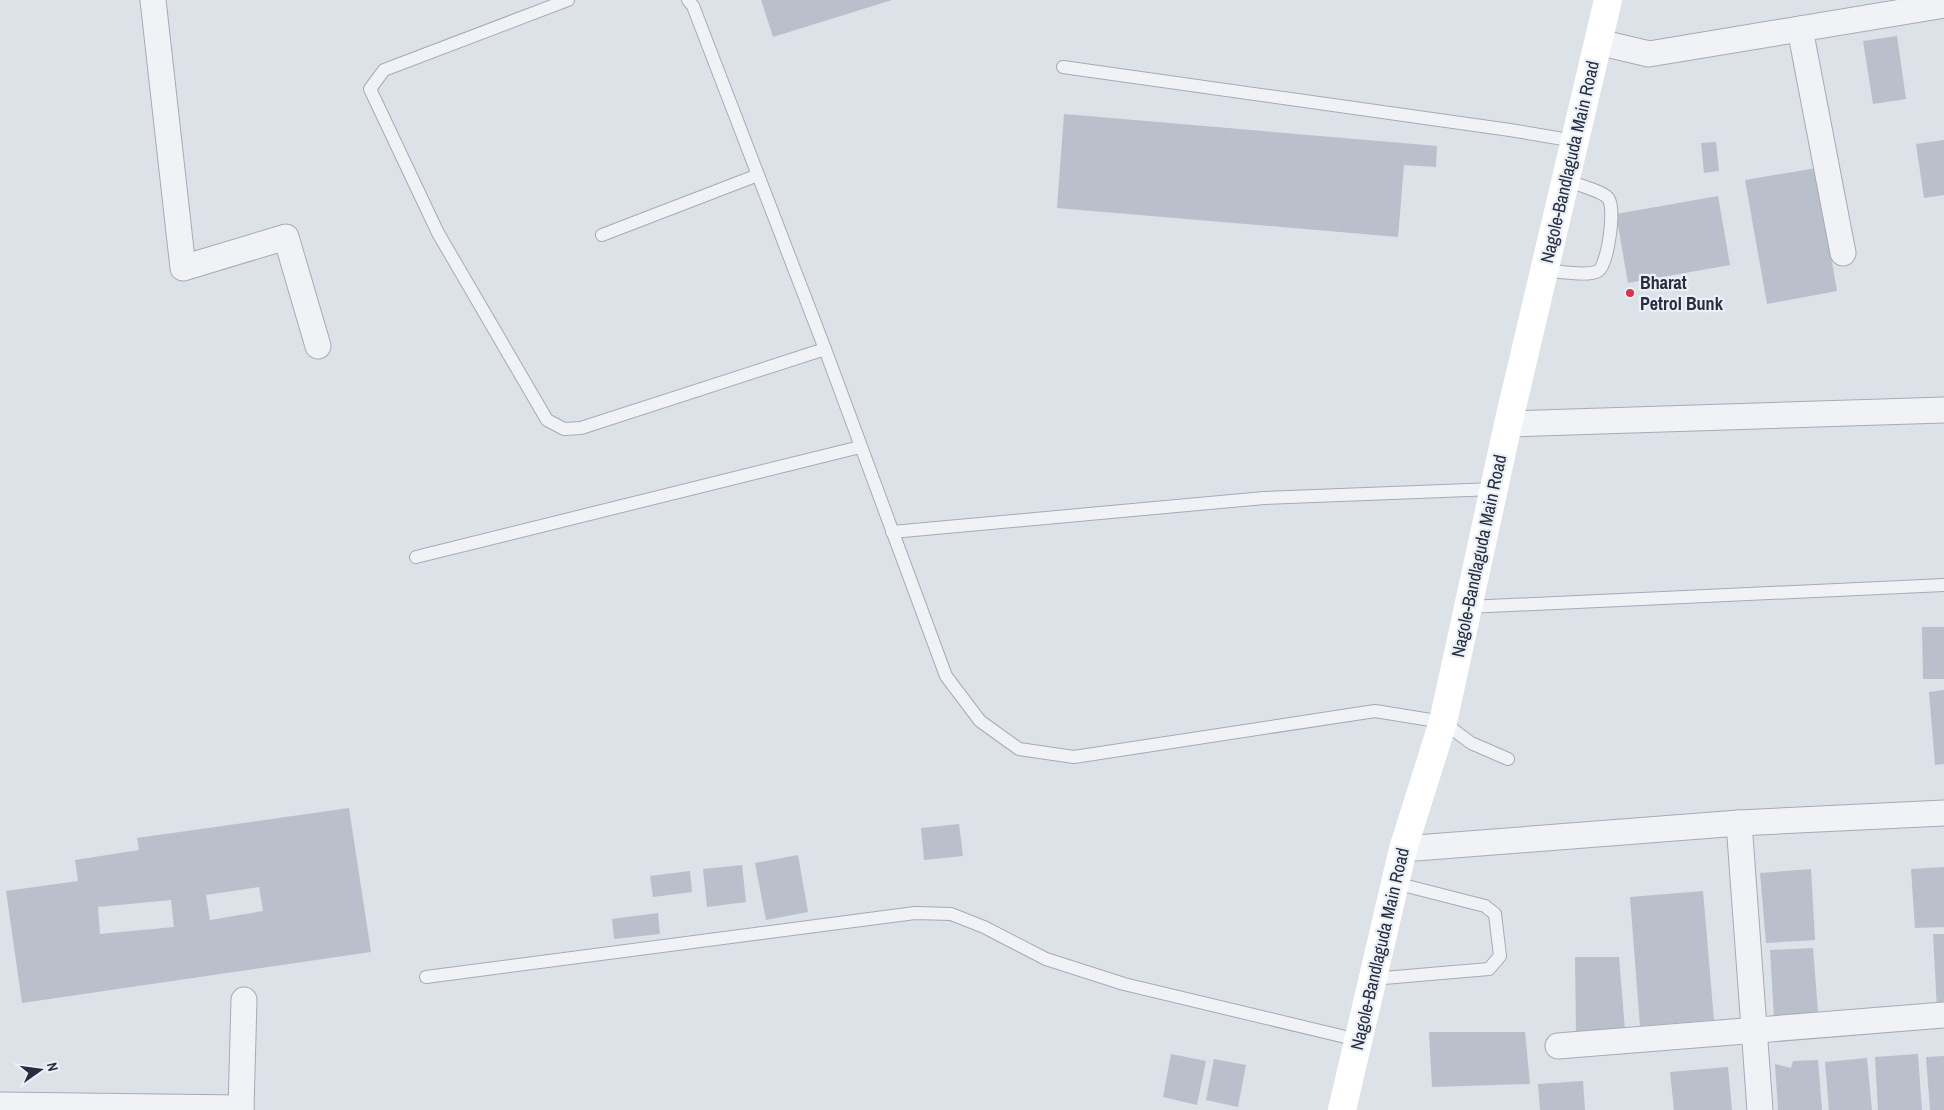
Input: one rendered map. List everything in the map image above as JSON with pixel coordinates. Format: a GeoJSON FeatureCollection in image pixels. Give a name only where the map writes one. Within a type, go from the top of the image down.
{"type":"FeatureCollection","features":[{"type":"Feature","properties":{"kind":"street"},"geometry":{"type":"LineString","coordinates":[[152,0],[183,268],[286,237],[318,346]]}},
{"type":"Feature","properties":{"kind":"street","name":"Nagole-Bandlaguda Main Road"},"geometry":{"type":"LineString","coordinates":[[1342,1110],[1403,849],[1443,722],[1508,424],[1608,0]]}},
{"type":"Feature","properties":{"kind":"street"},"geometry":{"type":"LineString","coordinates":[[1598,42],[1649,54],[1944,5]]}},
{"type":"Feature","properties":{"kind":"street"},"geometry":{"type":"LineString","coordinates":[[1800,29],[1843,253]]}},
{"type":"Feature","properties":{"kind":"street"},"geometry":{"type":"LineString","coordinates":[[1508,424],[1944,410]]}},
{"type":"Feature","properties":{"kind":"street"},"geometry":{"type":"LineString","coordinates":[[1403,849],[1739,823],[1944,814]]}},
{"type":"Feature","properties":{"kind":"street"},"geometry":{"type":"LineString","coordinates":[[1739,823],[1760,1110]]}},
{"type":"Feature","properties":{"kind":"street"},"geometry":{"type":"LineString","coordinates":[[0,1105],[241,1109],[244,1000]]}},
{"type":"Feature","properties":{"kind":"street"},"geometry":{"type":"LineString","coordinates":[[1558,1046],[1944,1015]]}},
{"type":"Feature","properties":{"kind":"lane"},"geometry":{"type":"LineString","coordinates":[[568,0],[384,70],[370,89],[438,232],[547,420],[564,429],[581,428],[825,349]]}},
{"type":"Feature","properties":{"kind":"lane"},"geometry":{"type":"LineString","coordinates":[[688,0],[693,6],[825,349],[946,676],[980,721],[1019,749],[1074,757],[1376,711],[1443,722],[1471,743],[1508,759]]}},
{"type":"Feature","properties":{"kind":"lane"},"geometry":{"type":"LineString","coordinates":[[1063,67],[1510,130],[1575,141]]}},
{"type":"Feature","properties":{"kind":"lane"},"geometry":{"type":"LineString","coordinates":[[602,235],[758,175]]}},
{"type":"Feature","properties":{"kind":"lane"},"geometry":{"type":"LineString","coordinates":[[1544,270],[1591,274],[1600,270],[1605,262],[1613,212],[1612,203],[1607,196],[1566,180]]}},
{"type":"Feature","properties":{"kind":"lane"},"geometry":{"type":"LineString","coordinates":[[416,557],[860,447]]}},
{"type":"Feature","properties":{"kind":"lane"},"geometry":{"type":"LineString","coordinates":[[892,532],[1264,498],[1494,489]]}},
{"type":"Feature","properties":{"kind":"lane"},"geometry":{"type":"LineString","coordinates":[[1468,607],[1944,585]]}},
{"type":"Feature","properties":{"kind":"lane"},"geometry":{"type":"LineString","coordinates":[[1372,979],[1489,969],[1500,956],[1495,914],[1485,906],[1395,883]]}},
{"type":"Feature","properties":{"kind":"lane"},"geometry":{"type":"LineString","coordinates":[[426,977],[915,913],[951,914],[1046,959],[1124,984],[1358,1040]]}},
{"type":"Feature","properties":{"kind":"building"},"geometry":{"type":"Polygon","coordinates":[[[761,0],[892,0],[773,37],[761,0]]]}},
{"type":"Feature","properties":{"kind":"building"},"geometry":{"type":"Polygon","coordinates":[[[1897,36],[1906,99],[1873,104],[1863,41],[1897,36]]]}},
{"type":"Feature","properties":{"kind":"building"},"geometry":{"type":"Polygon","coordinates":[[[1064,114],[1437,146],[1436,167],[1404,165],[1398,237],[1057,208],[1064,114]]]}},
{"type":"Feature","properties":{"kind":"building"},"geometry":{"type":"Polygon","coordinates":[[[1944,140],[1944,195],[1924,198],[1916,144],[1944,140]]]}},
{"type":"Feature","properties":{"kind":"building"},"geometry":{"type":"Polygon","coordinates":[[[1716,142],[1719,171],[1704,173],[1701,143],[1716,142]]]}},
{"type":"Feature","properties":{"kind":"building"},"geometry":{"type":"Polygon","coordinates":[[[1816,168],[1837,291],[1767,304],[1745,180],[1816,168]]]}},
{"type":"Feature","properties":{"kind":"building"},"geometry":{"type":"Polygon","coordinates":[[[1718,196],[1730,265],[1628,283],[1616,214],[1718,196]]]}},
{"type":"Feature","properties":{"kind":"building"},"geometry":{"type":"Polygon","coordinates":[[[1922,627],[1944,627],[1944,679],[1923,679],[1922,627]]]}},
{"type":"Feature","properties":{"kind":"building"},"geometry":{"type":"Polygon","coordinates":[[[1944,690],[1944,764],[1935,765],[1929,692],[1944,690]]]}},
{"type":"Feature","properties":{"kind":"building"},"geometry":{"type":"Polygon","coordinates":[[[349,808],[371,952],[22,1003],[6,891],[78,881],[75,860],[139,850],[137,838],[349,808]],[[259,887],[206,895],[210,920],[263,911],[259,887]],[[171,900],[98,907],[100,934],[174,927],[171,900]]]}},
{"type":"Feature","properties":{"kind":"building"},"geometry":{"type":"Polygon","coordinates":[[[959,824],[963,856],[924,860],[921,828],[959,824]]]}},
{"type":"Feature","properties":{"kind":"building"},"geometry":{"type":"Polygon","coordinates":[[[798,855],[808,912],[766,920],[755,863],[798,855]]]}},
{"type":"Feature","properties":{"kind":"building"},"geometry":{"type":"Polygon","coordinates":[[[742,865],[746,902],[707,907],[703,869],[742,865]]]}},
{"type":"Feature","properties":{"kind":"building"},"geometry":{"type":"Polygon","coordinates":[[[1944,867],[1944,927],[1915,928],[1911,869],[1944,867]]]}},
{"type":"Feature","properties":{"kind":"building"},"geometry":{"type":"Polygon","coordinates":[[[1811,869],[1815,940],[1766,943],[1760,873],[1811,869]]]}},
{"type":"Feature","properties":{"kind":"building"},"geometry":{"type":"Polygon","coordinates":[[[690,871],[692,892],[653,897],[650,876],[690,871]]]}},
{"type":"Feature","properties":{"kind":"building"},"geometry":{"type":"Polygon","coordinates":[[[1703,891],[1714,1020],[1640,1026],[1630,897],[1703,891]]]}},
{"type":"Feature","properties":{"kind":"building"},"geometry":{"type":"Polygon","coordinates":[[[658,913],[660,934],[614,939],[612,919],[658,913]]]}},
{"type":"Feature","properties":{"kind":"building"},"geometry":{"type":"Polygon","coordinates":[[[1933,934],[1944,934],[1944,1010],[1937,1010],[1933,934]]]}},
{"type":"Feature","properties":{"kind":"building"},"geometry":{"type":"Polygon","coordinates":[[[1813,948],[1818,1012],[1774,1018],[1770,950],[1813,948]]]}},
{"type":"Feature","properties":{"kind":"building"},"geometry":{"type":"Polygon","coordinates":[[[1575,957],[1619,957],[1625,1030],[1576,1032],[1575,957]]]}},
{"type":"Feature","properties":{"kind":"building"},"geometry":{"type":"Polygon","coordinates":[[[1429,1032],[1525,1032],[1530,1084],[1432,1087],[1429,1032]]]}},
{"type":"Feature","properties":{"kind":"building"},"geometry":{"type":"Polygon","coordinates":[[[1171,1054],[1206,1061],[1197,1105],[1163,1097],[1171,1054]]]}},
{"type":"Feature","properties":{"kind":"building"},"geometry":{"type":"Polygon","coordinates":[[[1918,1054],[1922,1110],[1878,1110],[1875,1057],[1918,1054]]]}},
{"type":"Feature","properties":{"kind":"building"},"geometry":{"type":"Polygon","coordinates":[[[1944,1056],[1944,1110],[1930,1110],[1926,1057],[1944,1056]]]}},
{"type":"Feature","properties":{"kind":"building"},"geometry":{"type":"Polygon","coordinates":[[[1867,1058],[1872,1110],[1829,1110],[1825,1062],[1867,1058]]]}},
{"type":"Feature","properties":{"kind":"building"},"geometry":{"type":"Polygon","coordinates":[[[1214,1059],[1246,1065],[1238,1107],[1206,1100],[1214,1059]]]}},
{"type":"Feature","properties":{"kind":"building"},"geometry":{"type":"Polygon","coordinates":[[[1818,1060],[1822,1110],[1778,1110],[1775,1064],[1791,1068],[1793,1061],[1818,1060]]]}},
{"type":"Feature","properties":{"kind":"building"},"geometry":{"type":"Polygon","coordinates":[[[1728,1067],[1732,1110],[1674,1110],[1670,1072],[1728,1067]]]}},
{"type":"Feature","properties":{"kind":"building"},"geometry":{"type":"Polygon","coordinates":[[[1583,1081],[1585,1110],[1540,1110],[1538,1084],[1583,1081]]]}},
{"type":"Feature","properties":{"kind":"place","name":"Bharat Petrol Bunk"},"geometry":{"type":"Point","coordinates":[1630,293]}}]}
